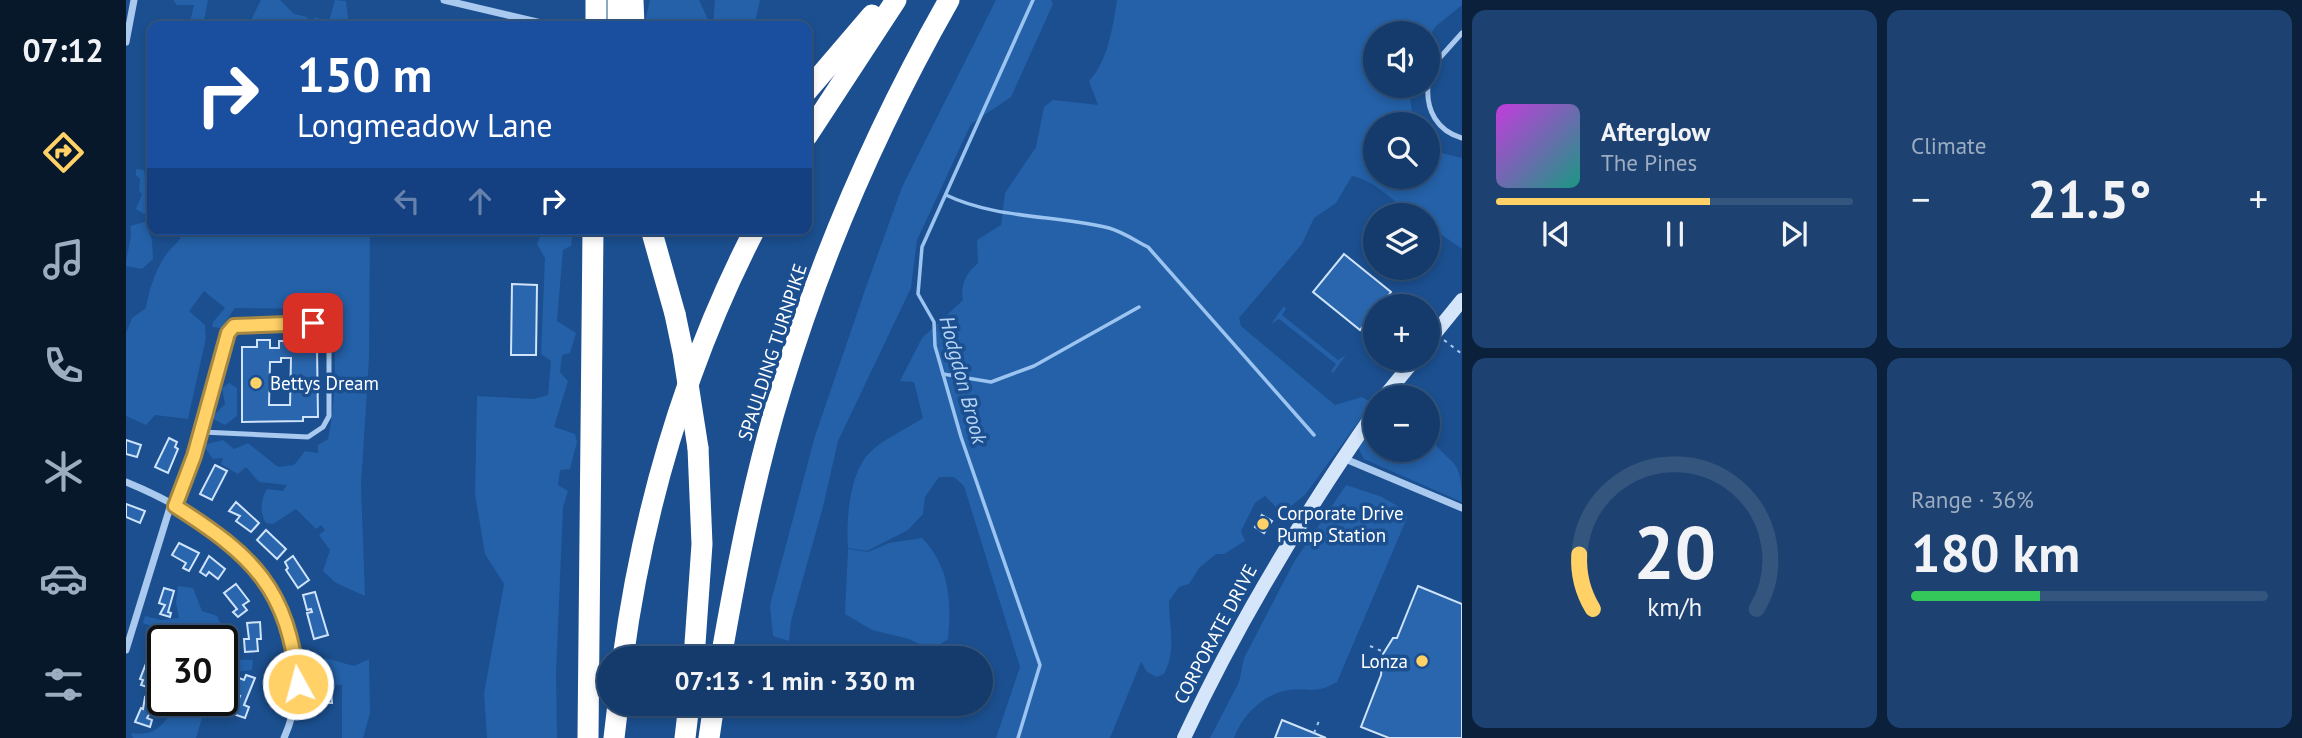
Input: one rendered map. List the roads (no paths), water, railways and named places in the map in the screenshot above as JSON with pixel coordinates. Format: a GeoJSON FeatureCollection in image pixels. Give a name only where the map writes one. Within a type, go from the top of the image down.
{"type":"FeatureCollection","features":[{"type":"Feature","properties":{"kind":"highway"},"geometry":{"type":"LineString","coordinates":[[596,0],[596,21]]}},
{"type":"Feature","properties":{"kind":"highway"},"geometry":{"type":"LineString","coordinates":[[618,0],[618,21]]}},
{"type":"Feature","properties":{"kind":"highway"},"geometry":{"type":"LineString","coordinates":[[634,0],[634,21]]}},
{"type":"Feature","properties":{"kind":"highway"},"geometry":{"type":"LineString","coordinates":[[812,85],[885,0]]}},
{"type":"Feature","properties":{"kind":"highway"},"geometry":{"type":"LineString","coordinates":[[812,128],[896,0]]}},
{"type":"Feature","properties":{"kind":"highway","name":"SPAULDING TURNPIKE"},"geometry":{"type":"LineString","coordinates":[[723,646],[751,502],[777,402],[804,315],[861,173],[911,70],[949,0]]}},
{"type":"Feature","properties":{"kind":"highway"},"geometry":{"type":"LineString","coordinates":[[588,738],[593,235]]}},
{"type":"Feature","properties":{"kind":"highway"},"geometry":{"type":"LineString","coordinates":[[653,235],[684,352],[698,448],[702,544],[695,646]]}},
{"type":"Feature","properties":{"kind":"highway"},"geometry":{"type":"LineString","coordinates":[[625,646],[639,562],[678,414],[704,342],[752,235]]}},
{"type":"Feature","properties":{"kind":"highway"},"geometry":{"type":"LineString","coordinates":[[573,738],[591,491]]}},
{"type":"Feature","properties":{"kind":"highway"},"geometry":{"type":"LineString","coordinates":[[614,738],[617,716]]}},
{"type":"Feature","properties":{"kind":"highway"},"geometry":{"type":"LineString","coordinates":[[685,738],[688,716]]}},
{"type":"Feature","properties":{"kind":"highway"},"geometry":{"type":"LineString","coordinates":[[709,738],[712,716]]}},
{"type":"Feature","properties":{"kind":"street"},"geometry":{"type":"LineString","coordinates":[[126,42],[134,0]]}},
{"type":"Feature","properties":{"kind":"street"},"geometry":{"type":"LineString","coordinates":[[444,0],[527,21]]}},
{"type":"Feature","properties":{"kind":"street"},"geometry":{"type":"LineString","coordinates":[[1440,327],[1462,300]]}},
{"type":"Feature","properties":{"kind":"street"},"geometry":{"type":"LineString","coordinates":[[1394,385],[1405,371]]}},
{"type":"Feature","properties":{"kind":"street","name":"CORPORATE DRIVE"},"geometry":{"type":"LineString","coordinates":[[1184,738],[1248,609],[1307,510],[1363,429]]}},
{"type":"Feature","properties":{"kind":"street"},"geometry":{"type":"LineString","coordinates":[[126,650],[173,505],[201,432]]}},
{"type":"Feature","properties":{"kind":"street"},"geometry":{"type":"LineString","coordinates":[[1343,458],[1462,508]]}},
{"type":"Feature","properties":{"kind":"street"},"geometry":{"type":"LineString","coordinates":[[126,482],[173,505],[217,535],[253,565],[265,580],[283,612],[293,647],[298,684],[295,711],[284,738]]}},
{"type":"Feature","properties":{"kind":"lane"},"geometry":{"type":"LineString","coordinates":[[1440,58],[1462,33]]}},
{"type":"Feature","properties":{"kind":"lane"},"geometry":{"type":"LineString","coordinates":[[1428,98],[1428,107],[1433,116],[1449,132],[1462,138]]}},
{"type":"Feature","properties":{"kind":"lane"},"geometry":{"type":"LineString","coordinates":[[313,323],[323,325],[329,337],[329,416],[323,427],[308,437],[201,432],[228,333],[234,326],[313,323]]}},
{"type":"Feature","properties":{"kind":"waterway","name":"Hodgdon Brook"},"geometry":{"type":"LineString","coordinates":[[1018,738],[1040,665],[961,437],[935,346],[934,322],[918,294],[922,247],[1033,0]]}},
{"type":"Feature","properties":{"kind":"waterway"},"geometry":{"type":"LineString","coordinates":[[946,195],[965,203],[1006,213],[1109,228],[1148,247],[1314,435]]}},
{"type":"Feature","properties":{"kind":"waterway"},"geometry":{"type":"LineString","coordinates":[[943,374],[991,382],[1034,366],[1139,307]]}},
{"type":"Feature","properties":{"kind":"place","name":"Bettys Dream"},"geometry":{"type":"Point","coordinates":[256,383]}},
{"type":"Feature","properties":{"kind":"place","name":"Corporate Drive Pump Station"},"geometry":{"type":"Point","coordinates":[1263,524]}},
{"type":"Feature","properties":{"kind":"place","name":"Lonza"},"geometry":{"type":"Point","coordinates":[1422,661]}}]}
